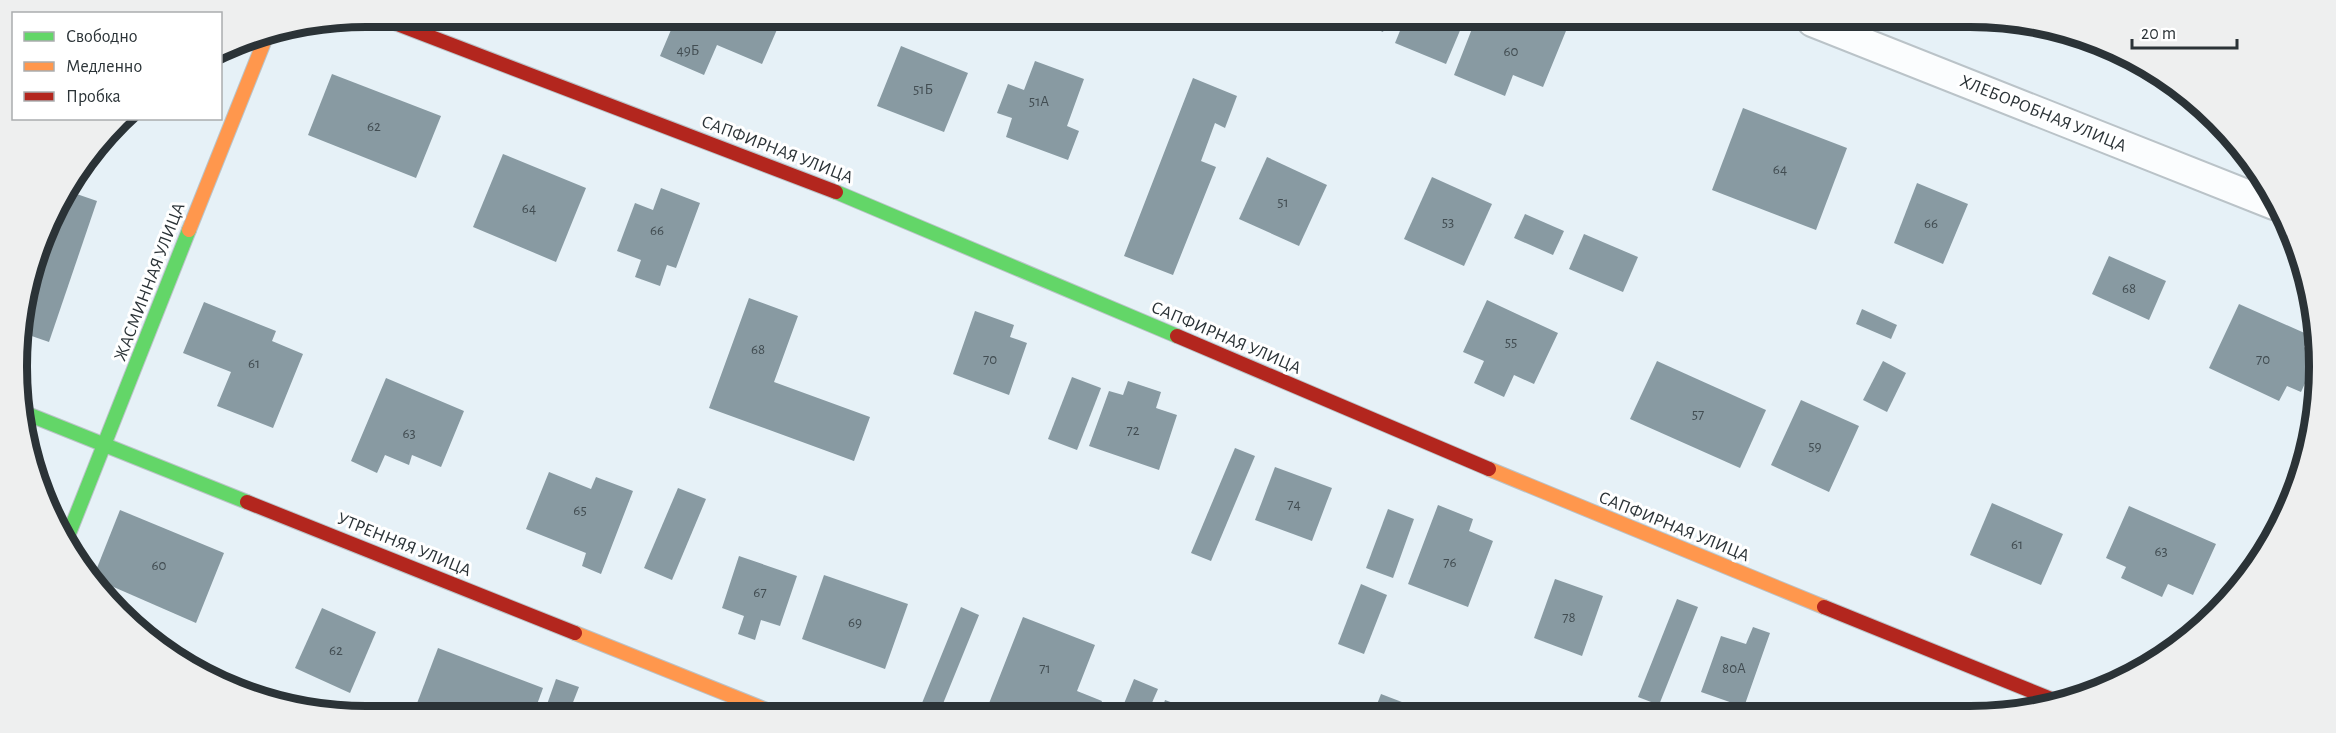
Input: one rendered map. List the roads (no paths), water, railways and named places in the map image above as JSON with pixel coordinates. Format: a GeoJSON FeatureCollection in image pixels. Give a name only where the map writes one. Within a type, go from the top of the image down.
{"type":"FeatureCollection","features":[{"type":"Feature","properties":{"kind":"street","name":"САПФИРНАЯ УЛИЦА"},"geometry":{"type":"LineString","coordinates":[[408,27],[864,203],[1627,528],[2045,697]]}},
{"type":"Feature","properties":{"kind":"street","name":"ХЛЕБОРОБНАЯ УЛИЦА"},"geometry":{"type":"LineString","coordinates":[[1825,27],[2267,202]]}},
{"type":"Feature","properties":{"kind":"street","name":"ЖАСМИННАЯ УЛИЦА"},"geometry":{"type":"LineString","coordinates":[[70,532],[263,43]]}},
{"type":"Feature","properties":{"kind":"street","name":"УТРЕННЯЯ УЛИЦА"},"geometry":{"type":"LineString","coordinates":[[31,414],[757,706]]}}]}
